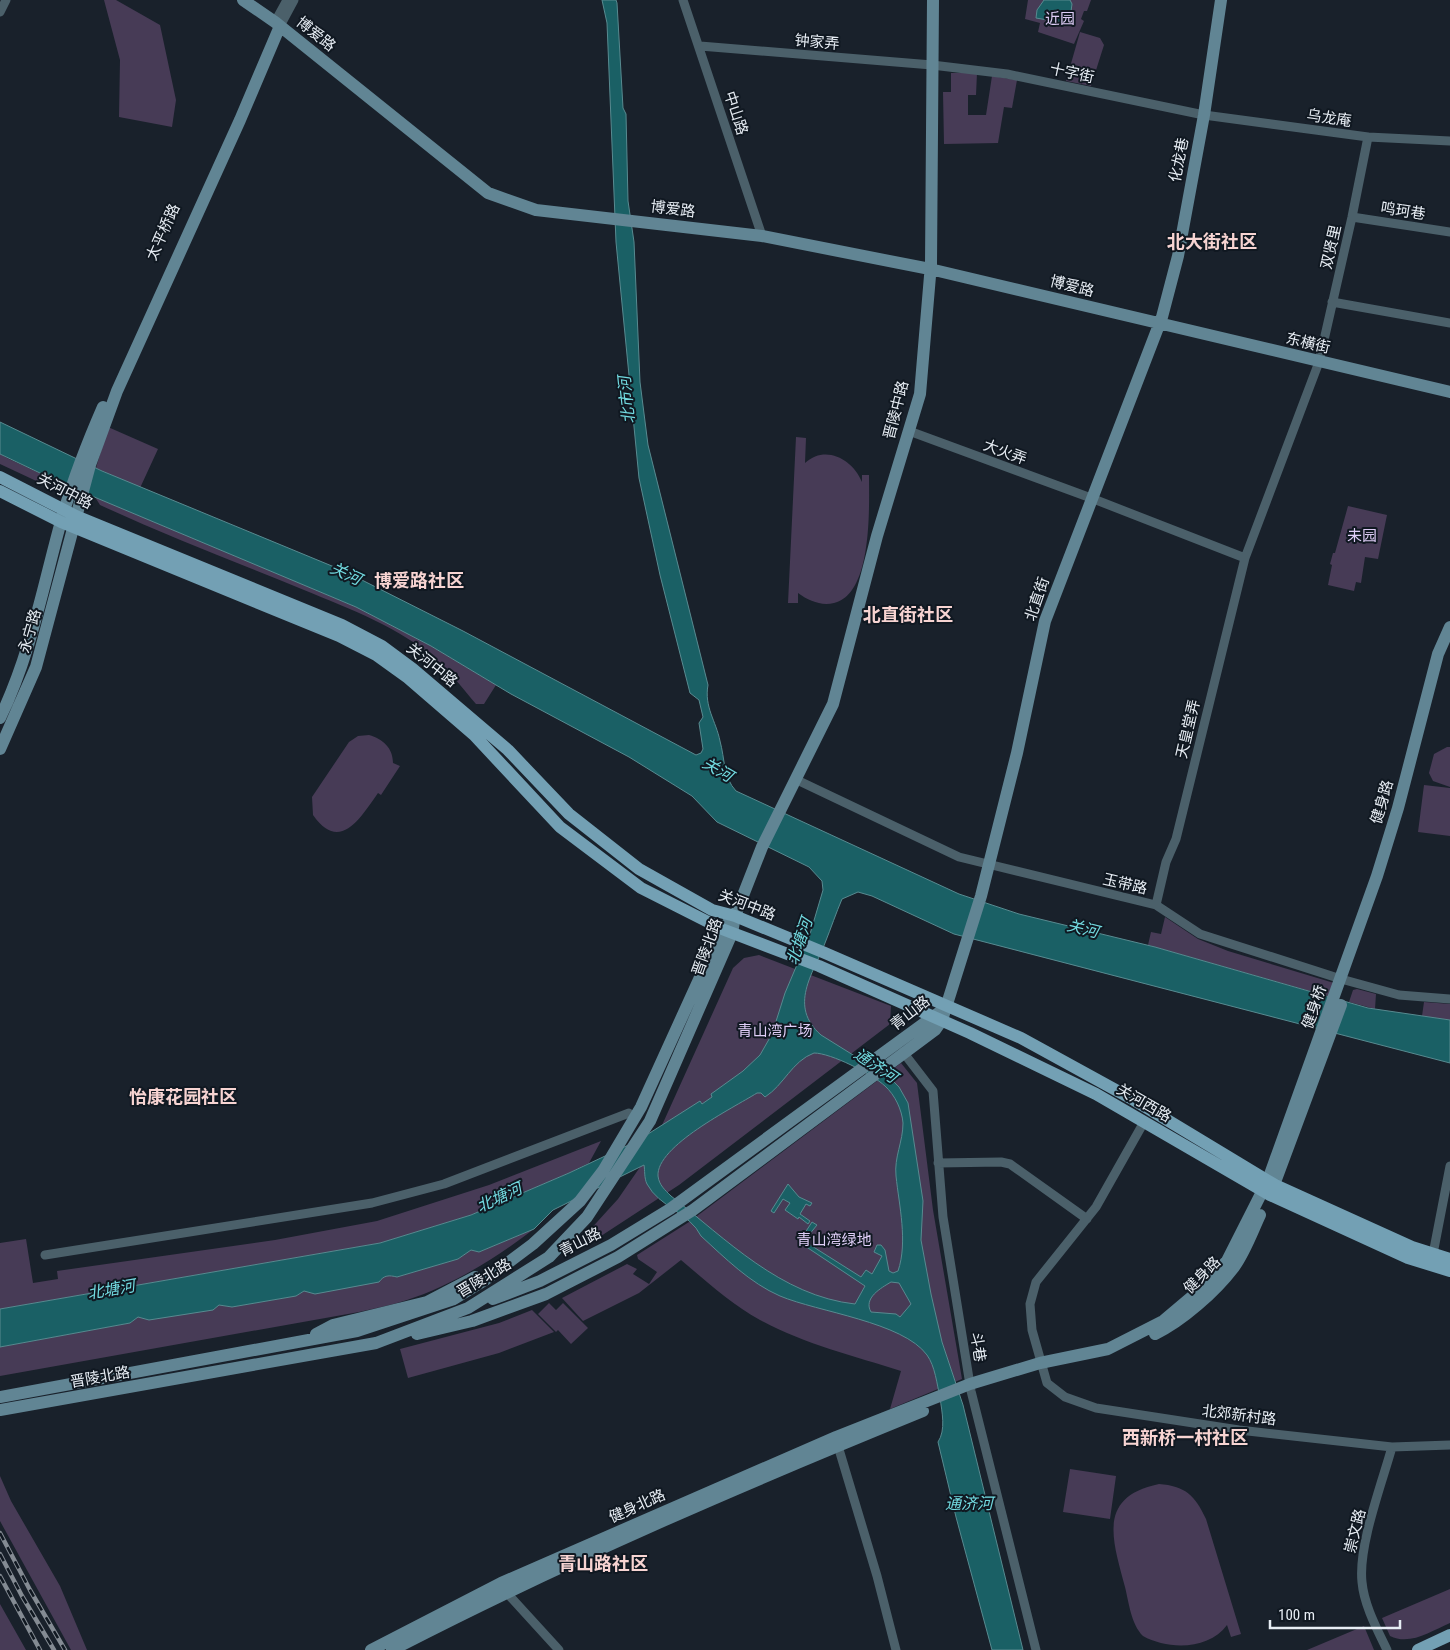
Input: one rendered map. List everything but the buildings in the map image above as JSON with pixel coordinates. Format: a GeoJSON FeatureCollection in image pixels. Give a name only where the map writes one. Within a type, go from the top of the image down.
{"type":"FeatureCollection","features":[{"type":"Feature","properties":{"kind":"main road","name":"博爱路"},"geometry":{"type":"LineString","coordinates":[[242,0],[278,24],[488,193],[536,210],[762,236],[931,266],[1161,320]]}},
{"type":"Feature","properties":{"kind":"main road","name":"晋陵中路"},"geometry":{"type":"LineString","coordinates":[[735,916],[762,847],[797,780],[833,704],[877,536],[920,394],[931,266],[933,0]]}},
{"type":"Feature","properties":{"kind":"main road","name":"化龙巷"},"geometry":{"type":"LineString","coordinates":[[1161,320],[1178,256],[1204,115],[1221,0]]}},
{"type":"Feature","properties":{"kind":"main road","name":"太平桥路"},"geometry":{"type":"LineString","coordinates":[[71,512],[86,459],[278,24]]}},
{"type":"Feature","properties":{"kind":"main road","name":"东横街"},"geometry":{"type":"LineString","coordinates":[[1161,320],[1450,392]]}},
{"type":"Feature","properties":{"kind":"main road","name":"北直街"},"geometry":{"type":"LineString","coordinates":[[946,1006],[965,950],[989,866],[1017,752],[1045,621],[1161,320]]}},
{"type":"Feature","properties":{"kind":"main road","name":"东横街"},"geometry":{"type":"LineString","coordinates":[[1319,359],[1450,385]]}},
{"type":"Feature","properties":{"kind":"main road","name":"关河中路"},"geometry":{"type":"LineString","coordinates":[[0,477],[71,512],[339,636],[376,656],[408,678],[474,736],[560,827],[641,888],[727,931],[819,966]]}},
{"type":"Feature","properties":{"kind":"main road","name":"关河中路"},"geometry":{"type":"LineString","coordinates":[[0,491],[71,512],[342,625],[382,646],[413,669],[508,750],[569,814],[631,862],[712,910],[735,916],[825,953]]}},
{"type":"Feature","properties":{"kind":"main road","name":"永宁路"},"geometry":{"type":"LineString","coordinates":[[0,718],[24,662],[71,512]]}},
{"type":"Feature","properties":{"kind":"main road","name":"永宁路"},"geometry":{"type":"LineString","coordinates":[[0,749],[36,667],[55,604],[71,512]]}},
{"type":"Feature","properties":{"kind":"main road","name":"健身路"},"geometry":{"type":"LineString","coordinates":[[1344,982],[1398,808],[1438,654],[1450,627]]}},
{"type":"Feature","properties":{"kind":"main road","name":"健身路"},"geometry":{"type":"LineString","coordinates":[[1344,982],[1399,834],[1450,647]]}},
{"type":"Feature","properties":{"kind":"main road","name":"晋陵北路"},"geometry":{"type":"LineString","coordinates":[[0,1397],[357,1331],[454,1299],[485,1280],[533,1244],[580,1201],[603,1171],[614,1145],[641,1107],[698,982],[735,916]]}},
{"type":"Feature","properties":{"kind":"main road","name":"晋陵北路"},"geometry":{"type":"LineString","coordinates":[[0,1410],[376,1343],[468,1308],[549,1257],[587,1217],[650,1121],[727,931]]}},
{"type":"Feature","properties":{"kind":"main road","name":"关河西路"},"geometry":{"type":"LineString","coordinates":[[825,953],[1020,1038],[1134,1100],[1269,1188],[1412,1247],[1450,1259]]}},
{"type":"Feature","properties":{"kind":"main road","name":"关河西路"},"geometry":{"type":"LineString","coordinates":[[819,966],[1096,1094],[1144,1122],[1269,1188],[1408,1258],[1450,1271]]}},
{"type":"Feature","properties":{"kind":"main road"},"geometry":{"type":"LineString","coordinates":[[304,1341],[333,1325],[427,1302],[474,1278],[527,1241],[564,1207],[614,1145],[678,1004],[698,982]]}},
{"type":"Feature","properties":{"kind":"main road","name":"健身桥"},"geometry":{"type":"LineString","coordinates":[[1323,1044],[1344,982]]}},
{"type":"Feature","properties":{"kind":"main road","name":"青山路"},"geometry":{"type":"LineString","coordinates":[[357,1331],[389,1326],[468,1308],[540,1281],[611,1245],[683,1201],[881,1063],[937,1019],[946,1006]]}},
{"type":"Feature","properties":{"kind":"main road","name":"青山路"},"geometry":{"type":"LineString","coordinates":[[881,1063],[903,1052],[935,1030],[937,1019]]}},
{"type":"Feature","properties":{"kind":"main road","name":"健身路"},"geometry":{"type":"LineString","coordinates":[[922,1407],[971,1388],[1041,1366],[1115,1354],[1170,1326],[1202,1299],[1234,1266],[1269,1188],[1323,1044]]}},
{"type":"Feature","properties":{"kind":"main road","name":"青山路"},"geometry":{"type":"LineString","coordinates":[[376,1343],[472,1321],[546,1294],[618,1257],[693,1210],[862,1076]]}},
{"type":"Feature","properties":{"kind":"main road","name":"健身北路"},"geometry":{"type":"LineString","coordinates":[[393,1650],[506,1592],[838,1446],[922,1407]]}},
{"type":"Feature","properties":{"kind":"main road","name":"健身北路"},"geometry":{"type":"LineString","coordinates":[[372,1650],[500,1583],[819,1444],[922,1407]]}},
{"type":"Feature","properties":{"kind":"main road"},"geometry":{"type":"LineString","coordinates":[[1418,1650],[1450,1635]]}},
{"type":"Feature","properties":{"kind":"street"},"geometry":{"type":"LineString","coordinates":[[0,12],[6,0]]}},
{"type":"Feature","properties":{"kind":"street"},"geometry":{"type":"LineString","coordinates":[[278,24],[287,0]]}},
{"type":"Feature","properties":{"kind":"street"},"geometry":{"type":"LineString","coordinates":[[278,24],[294,0]]}},
{"type":"Feature","properties":{"kind":"street","name":"中山路"},"geometry":{"type":"LineString","coordinates":[[682,0],[700,46],[762,236]]}},
{"type":"Feature","properties":{"kind":"street","name":"钟家弄"},"geometry":{"type":"LineString","coordinates":[[700,46],[932,65]]}},
{"type":"Feature","properties":{"kind":"street","name":"十字街"},"geometry":{"type":"LineString","coordinates":[[932,65],[1007,74],[1204,115]]}},
{"type":"Feature","properties":{"kind":"street","name":"乌龙庵"},"geometry":{"type":"LineString","coordinates":[[1204,115],[1368,137],[1450,141]]}},
{"type":"Feature","properties":{"kind":"street","name":"双贤里"},"geometry":{"type":"LineString","coordinates":[[1319,359],[1352,217],[1368,137]]}},
{"type":"Feature","properties":{"kind":"street","name":"鸣珂巷"},"geometry":{"type":"LineString","coordinates":[[1352,217],[1450,232]]}},
{"type":"Feature","properties":{"kind":"street"},"geometry":{"type":"LineString","coordinates":[[1332,302],[1450,323]]}},
{"type":"Feature","properties":{"kind":"street","name":"天皇堂弄"},"geometry":{"type":"LineString","coordinates":[[1156,906],[1166,862],[1176,839],[1245,558],[1319,359]]}},
{"type":"Feature","properties":{"kind":"street","name":"大火弄"},"geometry":{"type":"LineString","coordinates":[[909,431],[1091,498]]}},
{"type":"Feature","properties":{"kind":"street"},"geometry":{"type":"LineString","coordinates":[[1091,498],[1245,558]]}},
{"type":"Feature","properties":{"kind":"street","name":"玉带路"},"geometry":{"type":"LineString","coordinates":[[797,780],[958,857],[1156,906],[1200,934],[1344,982],[1399,995],[1450,999]]}},
{"type":"Feature","properties":{"kind":"street","name":"斗巷"},"geometry":{"type":"LineString","coordinates":[[903,1052],[922,1074],[932,1092],[943,1217],[971,1388],[1036,1650]]}},
{"type":"Feature","properties":{"kind":"street"},"geometry":{"type":"LineString","coordinates":[[45,1255],[372,1203],[444,1184],[629,1113]]}},
{"type":"Feature","properties":{"kind":"street"},"geometry":{"type":"LineString","coordinates":[[1041,1366],[1032,1330],[1030,1304],[1036,1282],[1087,1219],[1144,1122]]}},
{"type":"Feature","properties":{"kind":"street"},"geometry":{"type":"LineString","coordinates":[[938,1164],[1001,1162],[1010,1164],[1087,1219]]}},
{"type":"Feature","properties":{"kind":"street"},"geometry":{"type":"LineString","coordinates":[[1433,1254],[1450,1166]]}},
{"type":"Feature","properties":{"kind":"street","name":"北郊新村路"},"geometry":{"type":"LineString","coordinates":[[1041,1366],[1046,1383],[1065,1397],[1096,1408],[1238,1430],[1392,1447],[1450,1445]]}},
{"type":"Feature","properties":{"kind":"street"},"geometry":{"type":"LineString","coordinates":[[838,1446],[878,1576],[896,1650]]}},
{"type":"Feature","properties":{"kind":"street","name":"崇文路"},"geometry":{"type":"LineString","coordinates":[[1387,1650],[1373,1620],[1362,1583],[1361,1560],[1392,1447]]}},
{"type":"Feature","properties":{"kind":"street"},"geometry":{"type":"LineString","coordinates":[[506,1592],[558,1650]]}},
{"type":"Feature","properties":{"kind":"green space"},"geometry":{"type":"Polygon","coordinates":[[[104,0],[116,0],[160,25],[176,100],[172,127],[119,117],[120,60],[104,0]]]}},
{"type":"Feature","properties":{"kind":"green space","name":"近园"},"geometry":{"type":"Polygon","coordinates":[[[1028,0],[1091,0],[1087,11],[1084,11],[1081,19],[1084,21],[1074,44],[1038,32],[1040,23],[1025,19],[1028,0]]]}},
{"type":"Feature","properties":{"kind":"green space"},"geometry":{"type":"Polygon","coordinates":[[[1080,32],[1100,38],[1104,45],[1091,86],[1066,81],[1080,32]]]}},
{"type":"Feature","properties":{"kind":"green space"},"geometry":{"type":"Polygon","coordinates":[[[951,73],[977,73],[976,95],[968,95],[968,115],[986,115],[992,76],[1017,80],[1012,108],[1004,107],[998,143],[944,144],[943,92],[951,92],[951,73]]]}},
{"type":"Feature","properties":{"kind":"green space"},"geometry":{"type":"Polygon","coordinates":[[[108,427],[158,449],[140,488],[96,468],[108,427]]]}},
{"type":"Feature","properties":{"kind":"green space"},"geometry":{"type":"Polygon","coordinates":[[[796,437],[806,438],[805,463],[813,457],[830,455],[846,461],[858,474],[862,482],[862,475],[869,475],[868,527],[862,567],[856,584],[847,596],[834,603],[824,604],[815,602],[798,593],[798,603],[788,603],[796,437]]]}},
{"type":"Feature","properties":{"kind":"green space"},"geometry":{"type":"Polygon","coordinates":[[[0,454],[61,483],[59,486],[47,486],[0,464],[0,454]]]}},
{"type":"Feature","properties":{"kind":"green space"},"geometry":{"type":"Polygon","coordinates":[[[95,497],[356,607],[431,646],[496,685],[484,704],[476,704],[438,661],[424,649],[391,629],[339,604],[100,505],[95,497]]]}},
{"type":"Feature","properties":{"kind":"green space","name":"未园"},"geometry":{"type":"Polygon","coordinates":[[[1348,506],[1387,515],[1378,559],[1365,557],[1361,583],[1356,582],[1354,591],[1328,585],[1332,565],[1330,564],[1333,553],[1335,553],[1348,506]]]}},
{"type":"Feature","properties":{"kind":"green space"},"geometry":{"type":"Polygon","coordinates":[[[369,735],[379,739],[386,745],[393,758],[393,763],[400,766],[381,795],[378,793],[357,821],[341,832],[332,831],[323,826],[313,815],[312,797],[349,742],[358,736],[369,735]]]}},
{"type":"Feature","properties":{"kind":"green space"},"geometry":{"type":"Polygon","coordinates":[[[1450,747],[1450,787],[1433,781],[1429,773],[1434,754],[1450,747]]]}},
{"type":"Feature","properties":{"kind":"green space"},"geometry":{"type":"Polygon","coordinates":[[[1424,785],[1450,788],[1450,836],[1418,832],[1424,785]]]}},
{"type":"Feature","properties":{"kind":"green space"},"geometry":{"type":"Polygon","coordinates":[[[1165,917],[1198,939],[1228,951],[1334,983],[1331,997],[1148,945],[1151,932],[1161,934],[1165,917]]]}},
{"type":"Feature","properties":{"kind":"green space","name":"青山湾广场"},"geometry":{"type":"Polygon","coordinates":[[[759,955],[891,1006],[890,1024],[679,1185],[578,1249],[577,1244],[618,1199],[649,1154],[733,968],[744,958],[759,955]]]}},
{"type":"Feature","properties":{"kind":"green space"},"geometry":{"type":"Polygon","coordinates":[[[1357,989],[1376,994],[1375,1009],[1349,1002],[1353,990],[1357,989]]]}},
{"type":"Feature","properties":{"kind":"green space"},"geometry":{"type":"Polygon","coordinates":[[[1424,1002],[1450,1004],[1450,1020],[1422,1016],[1424,1002]]]}},
{"type":"Feature","properties":{"kind":"green space","name":"青山湾绿地"},"geometry":{"type":"Polygon","coordinates":[[[901,1063],[917,1083],[933,1210],[962,1379],[890,1409],[901,1371],[829,1349],[794,1336],[760,1320],[719,1292],[681,1260],[639,1293],[583,1321],[562,1298],[627,1264],[637,1269],[633,1274],[649,1284],[657,1272],[638,1259],[637,1255],[689,1222],[901,1063]]]}},
{"type":"Feature","properties":{"kind":"green space"},"geometry":{"type":"Polygon","coordinates":[[[601,1141],[589,1163],[569,1173],[471,1215],[380,1243],[0,1309],[0,1243],[26,1239],[33,1283],[58,1279],[57,1271],[275,1240],[377,1221],[489,1185],[601,1141]]]}},
{"type":"Feature","properties":{"kind":"green space"},"geometry":{"type":"Polygon","coordinates":[[[534,1229],[474,1270],[441,1287],[407,1300],[359,1312],[0,1376],[0,1347],[130,1323],[138,1317],[212,1310],[219,1305],[232,1307],[296,1296],[304,1291],[390,1275],[397,1277],[458,1259],[471,1250],[479,1252],[534,1229]]]}},
{"type":"Feature","properties":{"kind":"green space"},"geometry":{"type":"Polygon","coordinates":[[[549,1303],[556,1310],[563,1303],[588,1328],[571,1344],[558,1330],[556,1332],[538,1314],[549,1303]]]}},
{"type":"Feature","properties":{"kind":"green space"},"geometry":{"type":"Polygon","coordinates":[[[532,1310],[554,1332],[499,1353],[408,1378],[400,1349],[499,1323],[532,1310]]]}},
{"type":"Feature","properties":{"kind":"green space"},"geometry":{"type":"Polygon","coordinates":[[[1070,1469],[1116,1476],[1110,1519],[1063,1512],[1070,1469]]]}},
{"type":"Feature","properties":{"kind":"green space"},"geometry":{"type":"Polygon","coordinates":[[[0,1476],[11,1501],[60,1586],[87,1650],[71,1650],[0,1521],[0,1476]]]}},
{"type":"Feature","properties":{"kind":"green space"},"geometry":{"type":"Polygon","coordinates":[[[1159,1484],[1176,1487],[1188,1493],[1202,1511],[1241,1634],[1231,1637],[1227,1625],[1210,1639],[1188,1645],[1176,1645],[1153,1641],[1143,1636],[1136,1626],[1116,1553],[1114,1523],[1117,1510],[1125,1499],[1139,1490],[1159,1484]]]}},
{"type":"Feature","properties":{"kind":"green space"},"geometry":{"type":"Polygon","coordinates":[[[1450,1589],[1450,1623],[1413,1638],[1398,1639],[1390,1636],[1382,1618],[1450,1589]]]}},
{"type":"Feature","properties":{"kind":"green space"},"geometry":{"type":"Polygon","coordinates":[[[0,1604],[26,1650],[0,1650],[0,1604]]]}},
{"type":"Feature","properties":{"kind":"green space"},"geometry":{"type":"Polygon","coordinates":[[[1364,1626],[1374,1650],[1307,1650],[1364,1626]]]}},
{"type":"Feature","properties":{"kind":"water"},"geometry":{"type":"Polygon","coordinates":[[[602,0],[616,0],[623,108],[626,114],[628,201],[634,242],[640,382],[648,445],[708,685],[709,707],[722,748],[727,774],[736,791],[959,894],[1019,914],[1155,947],[1368,1008],[1450,1020],[1450,1063],[954,934],[872,896],[858,892],[842,899],[806,990],[806,1013],[811,1024],[821,1035],[890,1078],[899,1087],[908,1103],[923,1201],[921,1240],[931,1294],[942,1342],[963,1405],[1023,1650],[992,1650],[938,1442],[943,1426],[942,1409],[932,1364],[927,1355],[915,1344],[899,1334],[880,1326],[796,1302],[769,1291],[758,1284],[719,1253],[701,1236],[690,1221],[652,1192],[646,1182],[644,1165],[553,1210],[534,1229],[479,1252],[471,1250],[458,1259],[397,1277],[387,1276],[379,1282],[315,1294],[304,1291],[296,1296],[232,1307],[219,1305],[213,1310],[149,1320],[138,1317],[130,1323],[0,1347],[0,1309],[380,1243],[471,1215],[569,1173],[637,1141],[700,1101],[702,1104],[712,1097],[711,1094],[743,1071],[760,1055],[772,1034],[785,993],[810,934],[823,890],[822,881],[809,867],[717,822],[692,796],[629,757],[511,694],[431,646],[356,607],[61,483],[0,454],[0,422],[102,471],[344,571],[463,631],[696,755],[701,753],[703,749],[699,723],[703,717],[699,700],[690,693],[660,575],[639,478],[616,242],[607,23],[602,0]],[[814,1053],[794,1067],[778,1086],[765,1097],[761,1093],[757,1093],[715,1118],[682,1141],[669,1152],[661,1164],[658,1176],[661,1185],[671,1196],[734,1247],[779,1278],[803,1290],[828,1299],[855,1304],[865,1286],[799,1242],[812,1222],[817,1225],[804,1241],[861,1277],[866,1270],[872,1274],[882,1256],[874,1252],[877,1245],[881,1245],[885,1250],[889,1271],[893,1273],[898,1271],[903,1236],[896,1169],[903,1123],[900,1108],[895,1098],[879,1081],[841,1060],[814,1053]],[[891,1282],[874,1294],[869,1302],[869,1307],[871,1312],[896,1314],[900,1317],[911,1304],[899,1283],[891,1282]]]}},
{"type":"Feature","properties":{"kind":"water"},"geometry":{"type":"Polygon","coordinates":[[[1044,0],[1070,0],[1072,4],[1070,19],[1065,23],[1036,18],[1037,10],[1044,0]]]}},
{"type":"Feature","properties":{"kind":"water"},"geometry":{"type":"Polygon","coordinates":[[[788,1184],[799,1197],[812,1203],[810,1206],[806,1204],[800,1214],[810,1221],[808,1224],[785,1210],[790,1203],[783,1199],[774,1213],[771,1211],[788,1184]]]}},
{"type":"Feature","properties":{"kind":"railway"},"geometry":{"type":"LineString","coordinates":[[0,1533],[65,1650]]}},
{"type":"Feature","properties":{"kind":"railway"},"geometry":{"type":"LineString","coordinates":[[0,1554],[54,1650]]}},
{"type":"Feature","properties":{"kind":"railway"},"geometry":{"type":"LineString","coordinates":[[0,1576],[40,1650]]}},
{"type":"Feature","properties":{"kind":"district","name":"北大街社区"},"geometry":{"type":"Point","coordinates":[1212,242]}},
{"type":"Feature","properties":{"kind":"district","name":"博爱路社区"},"geometry":{"type":"Point","coordinates":[419,581]}},
{"type":"Feature","properties":{"kind":"district","name":"北直街社区"},"geometry":{"type":"Point","coordinates":[908,615]}},
{"type":"Feature","properties":{"kind":"district","name":"怡康花园社区"},"geometry":{"type":"Point","coordinates":[183,1097]}},
{"type":"Feature","properties":{"kind":"district","name":"西新桥一村社区"},"geometry":{"type":"Point","coordinates":[1185,1438]}},
{"type":"Feature","properties":{"kind":"district","name":"青山路社区"},"geometry":{"type":"Point","coordinates":[603,1564]}},
{"type":"Feature","properties":{"kind":"water label","name":"北市河"},"geometry":{"type":"Point","coordinates":[626,400]}},
{"type":"Feature","properties":{"kind":"water label","name":"关河"},"geometry":{"type":"Point","coordinates":[346,573]}},
{"type":"Feature","properties":{"kind":"water label","name":"关河"},"geometry":{"type":"Point","coordinates":[718,769]}},
{"type":"Feature","properties":{"kind":"water label","name":"关河"},"geometry":{"type":"Point","coordinates":[1083,928]}},
{"type":"Feature","properties":{"kind":"water label","name":"北塘河"},"geometry":{"type":"Point","coordinates":[799,941]}},
{"type":"Feature","properties":{"kind":"water label","name":"通济河"},"geometry":{"type":"Point","coordinates":[876,1065]}},
{"type":"Feature","properties":{"kind":"water label","name":"北塘河"},"geometry":{"type":"Point","coordinates":[499,1197]}},
{"type":"Feature","properties":{"kind":"water label","name":"北塘河"},"geometry":{"type":"Point","coordinates":[111,1289]}},
{"type":"Feature","properties":{"kind":"water label","name":"通济河"},"geometry":{"type":"Point","coordinates":[969,1503]}}]}
